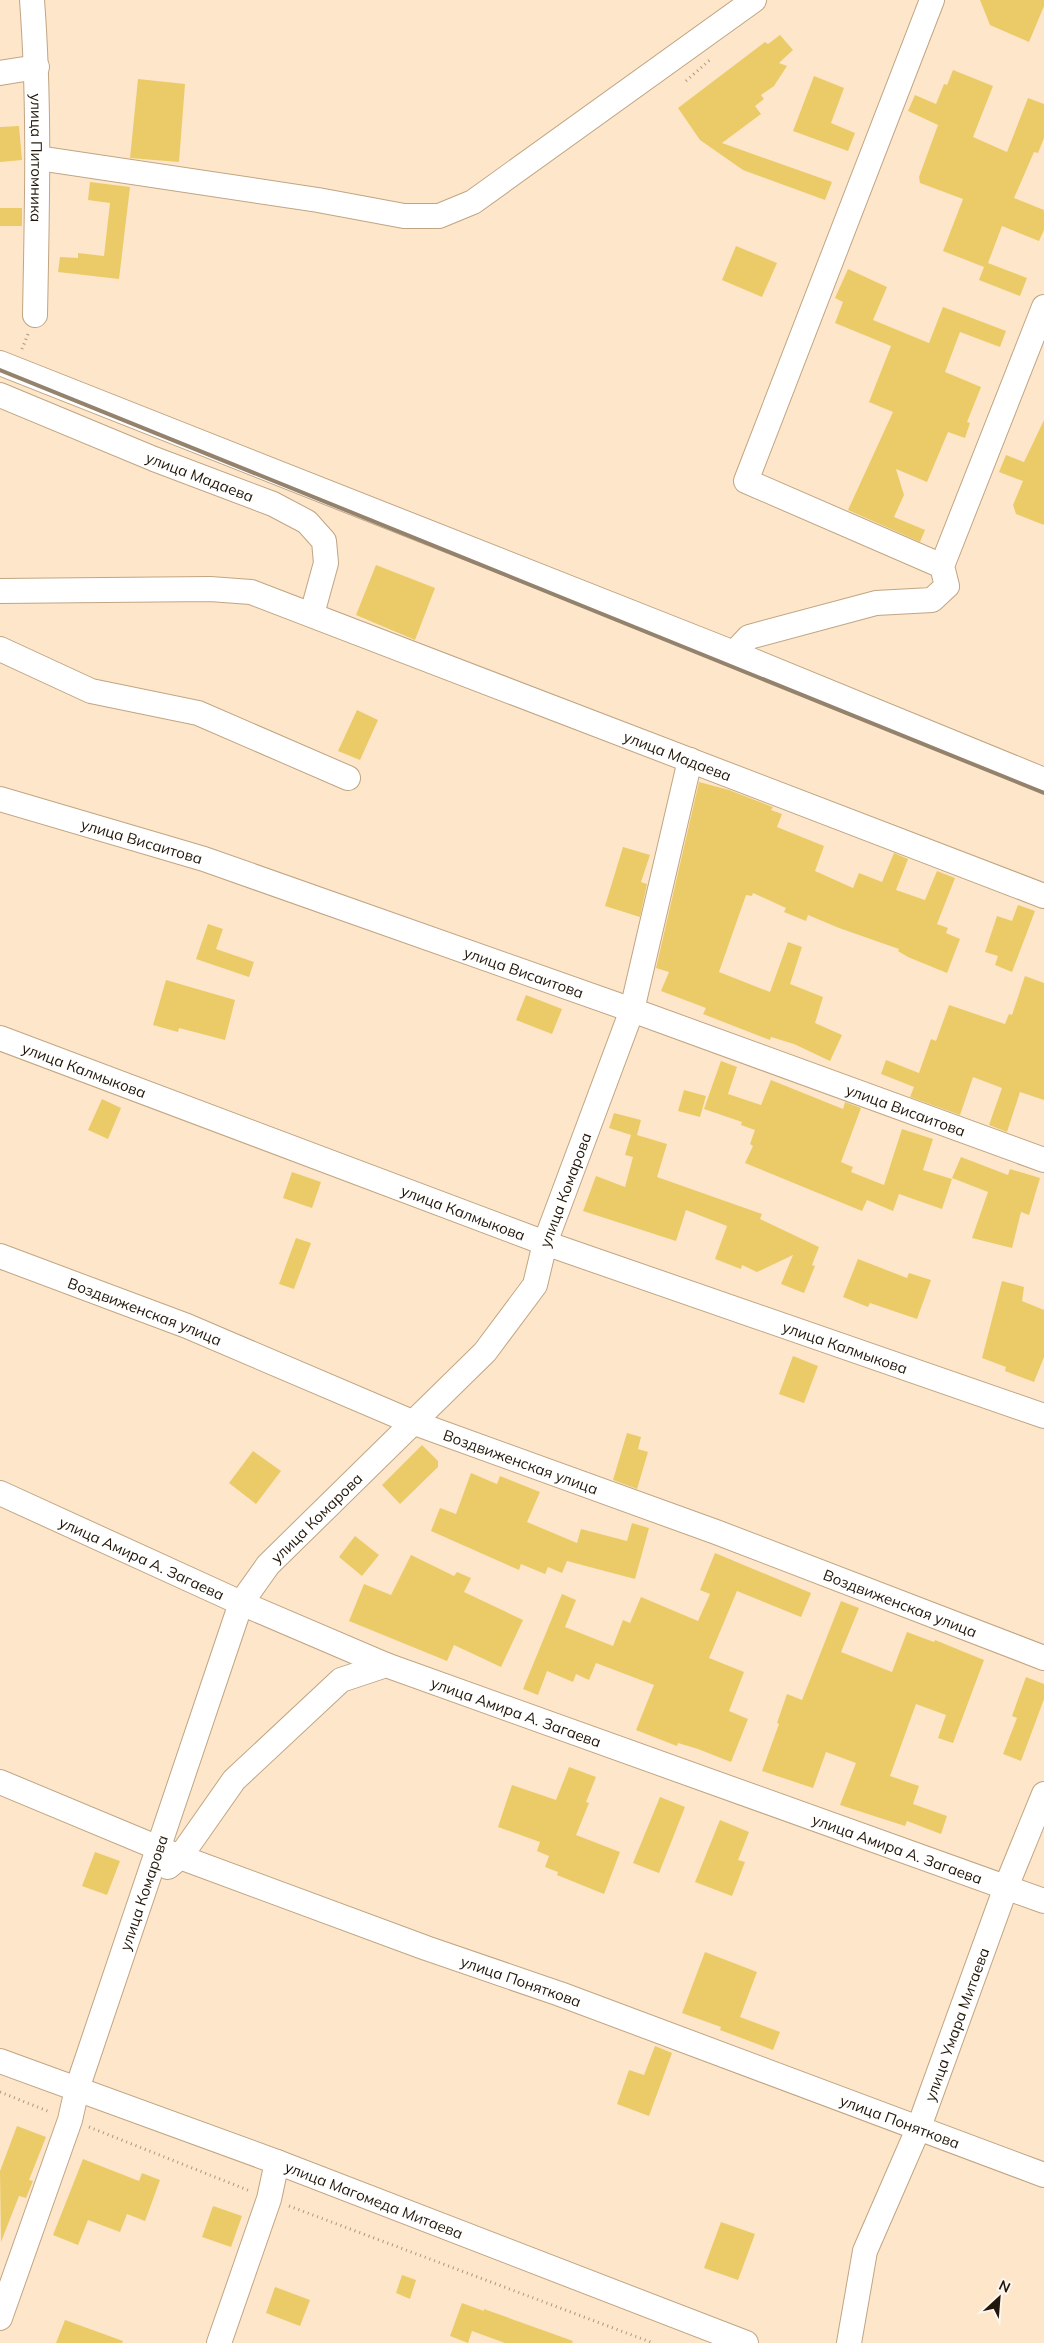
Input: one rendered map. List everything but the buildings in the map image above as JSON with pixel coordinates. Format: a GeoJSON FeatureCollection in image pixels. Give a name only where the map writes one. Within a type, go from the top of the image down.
{"type":"FeatureCollection","features":[{"type":"Feature","properties":{"kind":"street","name":"улица Питомника"},"geometry":{"type":"LineString","coordinates":[[32,0],[37,67],[38,158],[35,314]]}},
{"type":"Feature","properties":{"kind":"street"},"geometry":{"type":"LineString","coordinates":[[38,158],[318,200],[404,216],[439,216],[473,202],[754,0]]}},
{"type":"Feature","properties":{"kind":"street"},"geometry":{"type":"LineString","coordinates":[[932,0],[746,481],[942,566]]}},
{"type":"Feature","properties":{"kind":"street"},"geometry":{"type":"LineString","coordinates":[[0,73],[37,67]]}},
{"type":"Feature","properties":{"kind":"street"},"geometry":{"type":"LineString","coordinates":[[734,653],[749,637],[876,603],[932,600],[947,586],[942,566],[1044,307]]}},
{"type":"Feature","properties":{"kind":"street"},"geometry":{"type":"LineString","coordinates":[[7,366],[734,653],[1044,780]]}},
{"type":"Feature","properties":{"kind":"street","name":"улица Мадаева"},"geometry":{"type":"LineString","coordinates":[[0,395],[154,459],[273,504],[308,522],[324,541],[326,563],[312,614]]}},
{"type":"Feature","properties":{"kind":"street","name":"улица Мадаева"},"geometry":{"type":"LineString","coordinates":[[0,591],[210,589],[251,592],[1044,896]]}},
{"type":"Feature","properties":{"kind":"street"},"geometry":{"type":"LineString","coordinates":[[0,649],[91,691],[198,713],[348,778]]}},
{"type":"Feature","properties":{"kind":"street","name":"улица Комарова"},"geometry":{"type":"LineString","coordinates":[[0,2318],[70,2120],[77,2090],[240,1603],[268,1565],[485,1352],[534,1285],[545,1243],[632,1010],[690,760]]}},
{"type":"Feature","properties":{"kind":"street","name":"улица Висаитова"},"geometry":{"type":"LineString","coordinates":[[0,799],[204,859],[632,1010],[1044,1160]]}},
{"type":"Feature","properties":{"kind":"street","name":"улица Калмыкова"},"geometry":{"type":"LineString","coordinates":[[0,1038],[545,1243],[1044,1416]]}},
{"type":"Feature","properties":{"kind":"street","name":"Воздвиженская улица"},"geometry":{"type":"LineString","coordinates":[[0,1256],[187,1326],[412,1422],[716,1532],[1044,1658]]}},
{"type":"Feature","properties":{"kind":"street","name":"улица Амира А. Загаева"},"geometry":{"type":"LineString","coordinates":[[0,1493],[240,1603],[386,1665],[1044,1902]]}},
{"type":"Feature","properties":{"kind":"street"},"geometry":{"type":"LineString","coordinates":[[145,1888],[180,1857],[234,1780],[334,1686],[341,1680],[386,1665]]}},
{"type":"Feature","properties":{"kind":"street","name":"улица Поняткова"},"geometry":{"type":"LineString","coordinates":[[0,1782],[180,1857],[408,1941],[569,1997],[1044,2175]]}},
{"type":"Feature","properties":{"kind":"street","name":"улица Умара Митаева"},"geometry":{"type":"LineString","coordinates":[[849,2343],[865,2251],[918,2128],[1006,1887],[1044,1794]]}},
{"type":"Feature","properties":{"kind":"street","name":"улица Магомеда Митаева"},"geometry":{"type":"LineString","coordinates":[[0,2061],[277,2162],[746,2343]]}},
{"type":"Feature","properties":{"kind":"street"},"geometry":{"type":"LineString","coordinates":[[219,2343],[269,2199],[277,2162]]}},
{"type":"Feature","properties":{"kind":"path"},"geometry":{"type":"LineString","coordinates":[[7,366],[35,314]]}},
{"type":"Feature","properties":{"kind":"path"},"geometry":{"type":"LineString","coordinates":[[0,2092],[269,2199],[653,2343]]}},
{"type":"Feature","properties":{"kind":"railway"},"geometry":{"type":"LineString","coordinates":[[0,370],[1044,793]]}}]}
